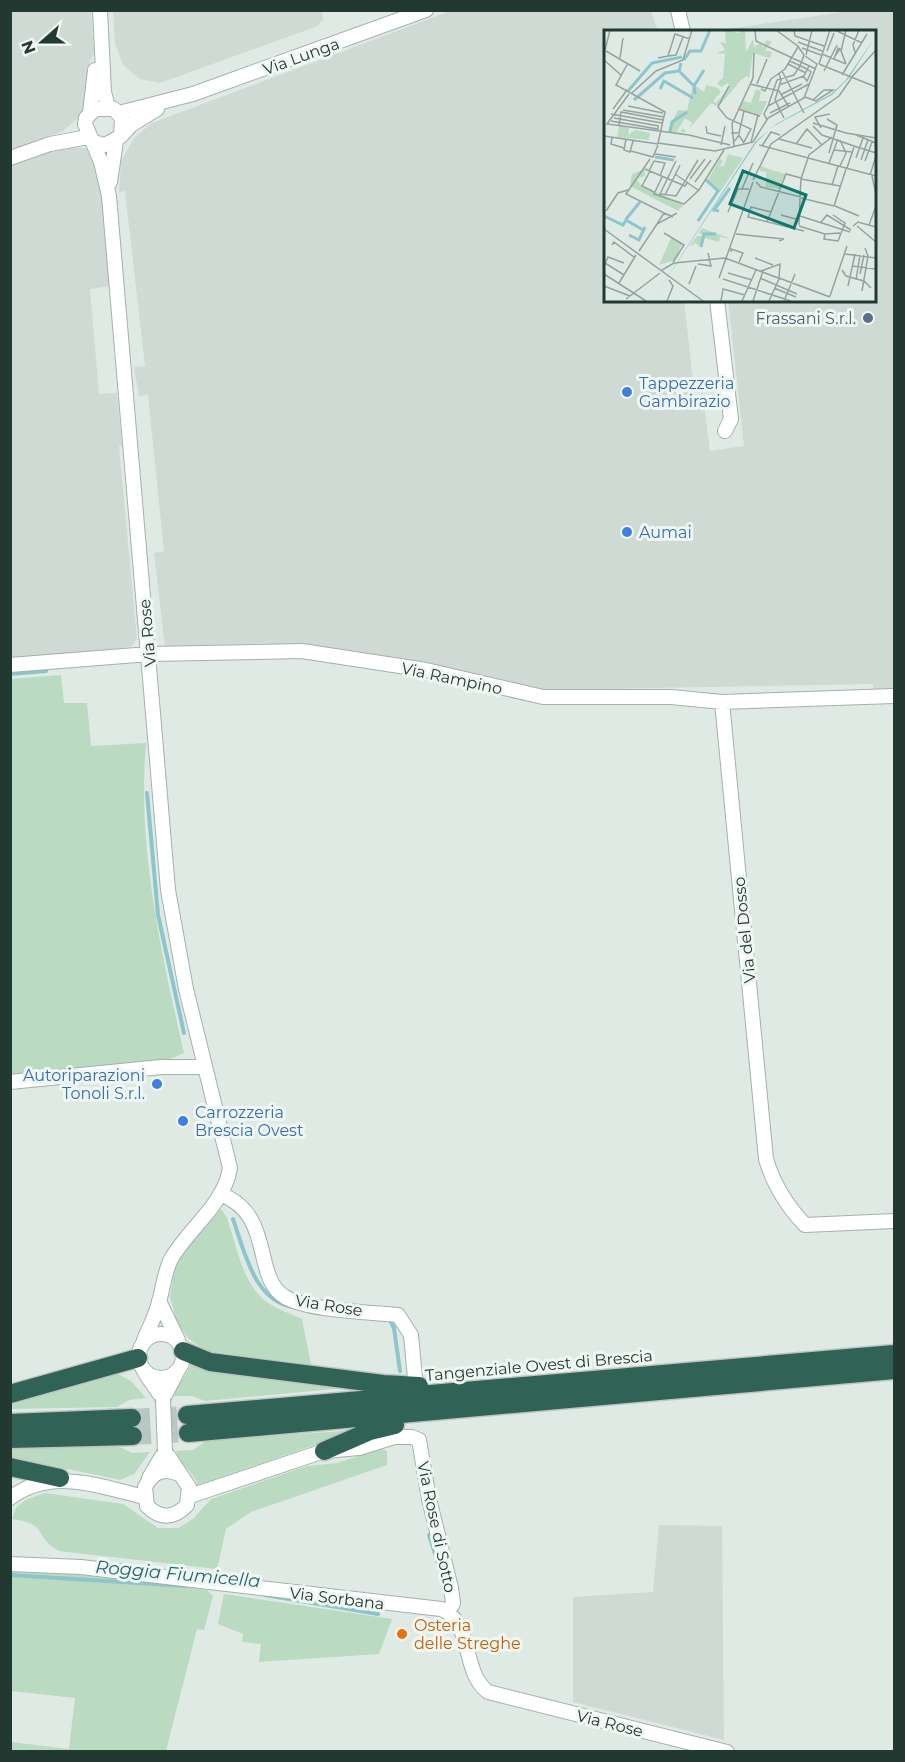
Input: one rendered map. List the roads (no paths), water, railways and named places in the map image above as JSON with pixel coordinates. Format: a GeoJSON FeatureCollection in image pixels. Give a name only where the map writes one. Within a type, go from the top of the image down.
{"type":"FeatureCollection","features":[{"type":"Feature","properties":{"kind":"highway"},"geometry":{"type":"LineString","coordinates":[[181,1347],[210,1362],[406,1386],[461,1384],[491,1398],[465,1419],[388,1426],[324,1451]]}},
{"type":"Feature","properties":{"kind":"highway","name":"Tangenziale Ovest di Brescia"},"geometry":{"type":"LineString","coordinates":[[491,1398],[894,1354]]}},
{"type":"Feature","properties":{"kind":"highway"},"geometry":{"type":"LineString","coordinates":[[10,1394],[140,1363]]}},
{"type":"Feature","properties":{"kind":"highway","name":"Tangenziale Ovest di Brescia"},"geometry":{"type":"LineString","coordinates":[[187,1424],[491,1398],[894,1370]]}},
{"type":"Feature","properties":{"kind":"highway"},"geometry":{"type":"LineString","coordinates":[[10,1423],[132,1427],[10,1439]]}},
{"type":"Feature","properties":{"kind":"highway"},"geometry":{"type":"LineString","coordinates":[[10,1467],[60,1478]]}},
{"type":"Feature","properties":{"kind":"street"},"geometry":{"type":"LineString","coordinates":[[10,158],[50,144],[91,139],[105,145],[119,139],[123,124],[104,92],[100,10]]}},
{"type":"Feature","properties":{"kind":"street","name":"Via Lunga"},"geometry":{"type":"LineString","coordinates":[[119,139],[144,116],[175,100],[426,10]]}},
{"type":"Feature","properties":{"kind":"street"},"geometry":{"type":"LineString","coordinates":[[678,10],[683,30]]}},
{"type":"Feature","properties":{"kind":"street"},"geometry":{"type":"LineString","coordinates":[[91,139],[86,131],[101,33]]}},
{"type":"Feature","properties":{"kind":"street","name":"Via Lunga"},"geometry":{"type":"LineString","coordinates":[[113,110],[175,100]]}},
{"type":"Feature","properties":{"kind":"street"},"geometry":{"type":"LineString","coordinates":[[50,144],[102,107],[113,110]]}},
{"type":"Feature","properties":{"kind":"street","name":"Via Rose"},"geometry":{"type":"LineString","coordinates":[[91,139],[101,162],[109,196],[168,890],[184,979],[229,1157],[228,1179],[220,1194],[235,1200],[250,1215],[272,1280],[278,1292],[286,1298],[305,1304],[398,1315],[411,1335],[415,1378]]}},
{"type":"Feature","properties":{"kind":"street","name":"Via Rose"},"geometry":{"type":"LineString","coordinates":[[109,196],[119,139]]}},
{"type":"Feature","properties":{"kind":"street"},"geometry":{"type":"LineString","coordinates":[[717,302],[731,418],[725,431]]}},
{"type":"Feature","properties":{"kind":"street","name":"Via Rampino"},"geometry":{"type":"LineString","coordinates":[[10,665],[149,654],[302,651],[426,670],[543,697],[671,697],[722,702],[894,696]]}},
{"type":"Feature","properties":{"kind":"street","name":"Via del Dosso"},"geometry":{"type":"LineString","coordinates":[[722,702],[766,1159],[771,1174],[795,1214],[805,1225],[894,1221]]}},
{"type":"Feature","properties":{"kind":"street"},"geometry":{"type":"LineString","coordinates":[[10,1083],[161,1067],[205,1066]]}},
{"type":"Feature","properties":{"kind":"street"},"geometry":{"type":"LineString","coordinates":[[163,1399],[140,1363],[144,1340],[171,1260],[220,1194]]}},
{"type":"Feature","properties":{"kind":"street"},"geometry":{"type":"LineString","coordinates":[[159,1301],[181,1347],[183,1361],[163,1399],[165,1451],[189,1487],[190,1496],[187,1505],[172,1516],[154,1513],[144,1497],[149,1478],[165,1451]]}},
{"type":"Feature","properties":{"kind":"street"},"geometry":{"type":"LineString","coordinates":[[144,1340],[158,1333],[173,1337],[181,1347]]}},
{"type":"Feature","properties":{"kind":"street"},"geometry":{"type":"LineString","coordinates":[[140,1363],[156,1378],[164,1378],[178,1370]]}},
{"type":"Feature","properties":{"kind":"street","name":"Via Rose di Sotto"},"geometry":{"type":"LineString","coordinates":[[324,1451],[359,1448],[394,1437],[412,1437],[419,1440],[429,1500],[451,1588],[453,1602],[448,1612],[458,1624],[475,1679],[481,1687],[494,1695]]}},
{"type":"Feature","properties":{"kind":"street"},"geometry":{"type":"LineString","coordinates":[[190,1496],[324,1451]]}},
{"type":"Feature","properties":{"kind":"street"},"geometry":{"type":"LineString","coordinates":[[149,1478],[163,1470],[179,1474]]}},
{"type":"Feature","properties":{"kind":"street"},"geometry":{"type":"LineString","coordinates":[[10,1498],[25,1488],[60,1478],[144,1497]]}},
{"type":"Feature","properties":{"kind":"street","name":"Via Sorbana"},"geometry":{"type":"LineString","coordinates":[[10,1564],[103,1570],[448,1612]]}},
{"type":"Feature","properties":{"kind":"street","name":"Via Rose"},"geometry":{"type":"LineString","coordinates":[[494,1695],[727,1752]]}},
{"type":"Feature","properties":{"kind":"waterway","name":"Roggia Fiumicella"},"geometry":{"type":"LineString","coordinates":[[10,674],[46,671]]}},
{"type":"Feature","properties":{"kind":"waterway","name":"Roggia Fiumicella"},"geometry":{"type":"LineString","coordinates":[[147,793],[158,915],[184,1033]]}},
{"type":"Feature","properties":{"kind":"waterway","name":"Roggia Fiumicella"},"geometry":{"type":"LineString","coordinates":[[233,1219],[247,1259],[260,1285],[269,1296],[280,1303],[294,1307]]}},
{"type":"Feature","properties":{"kind":"waterway","name":"Roggia Fiumicella"},"geometry":{"type":"LineString","coordinates":[[389,1318],[394,1328],[400,1371]]}},
{"type":"Feature","properties":{"kind":"waterway","name":"Roggia Fiumicella"},"geometry":{"type":"LineString","coordinates":[[429,1535],[438,1563]]}},
{"type":"Feature","properties":{"kind":"waterway","name":"Roggia Fiumicella"},"geometry":{"type":"LineString","coordinates":[[10,1575],[186,1586]]}},
{"type":"Feature","properties":{"kind":"waterway","name":"Roggia Fiumicella"},"geometry":{"type":"LineString","coordinates":[[265,1595],[378,1614]]}},
{"type":"Feature","properties":{"kind":"tunnel"},"geometry":{"type":"LineString","coordinates":[[132,1418],[187,1415]]}},
{"type":"Feature","properties":{"kind":"tunnel"},"geometry":{"type":"LineString","coordinates":[[133,1436],[188,1433]]}},
{"type":"Feature","properties":{"kind":"place","name":"Frassani S.r.l."},"geometry":{"type":"Point","coordinates":[868,318]}},
{"type":"Feature","properties":{"kind":"place","name":"Tappezzeria Gambirazio"},"geometry":{"type":"Point","coordinates":[627,392]}},
{"type":"Feature","properties":{"kind":"place","name":"Aumai"},"geometry":{"type":"Point","coordinates":[627,532]}},
{"type":"Feature","properties":{"kind":"place","name":"Autoriparazioni Tonoli S.r.l."},"geometry":{"type":"Point","coordinates":[157,1084]}},
{"type":"Feature","properties":{"kind":"place","name":"Carrozzeria Brescia Ovest"},"geometry":{"type":"Point","coordinates":[183,1121]}},
{"type":"Feature","properties":{"kind":"place","name":"Osteria delle Streghe"},"geometry":{"type":"Point","coordinates":[402,1634]}}]}
